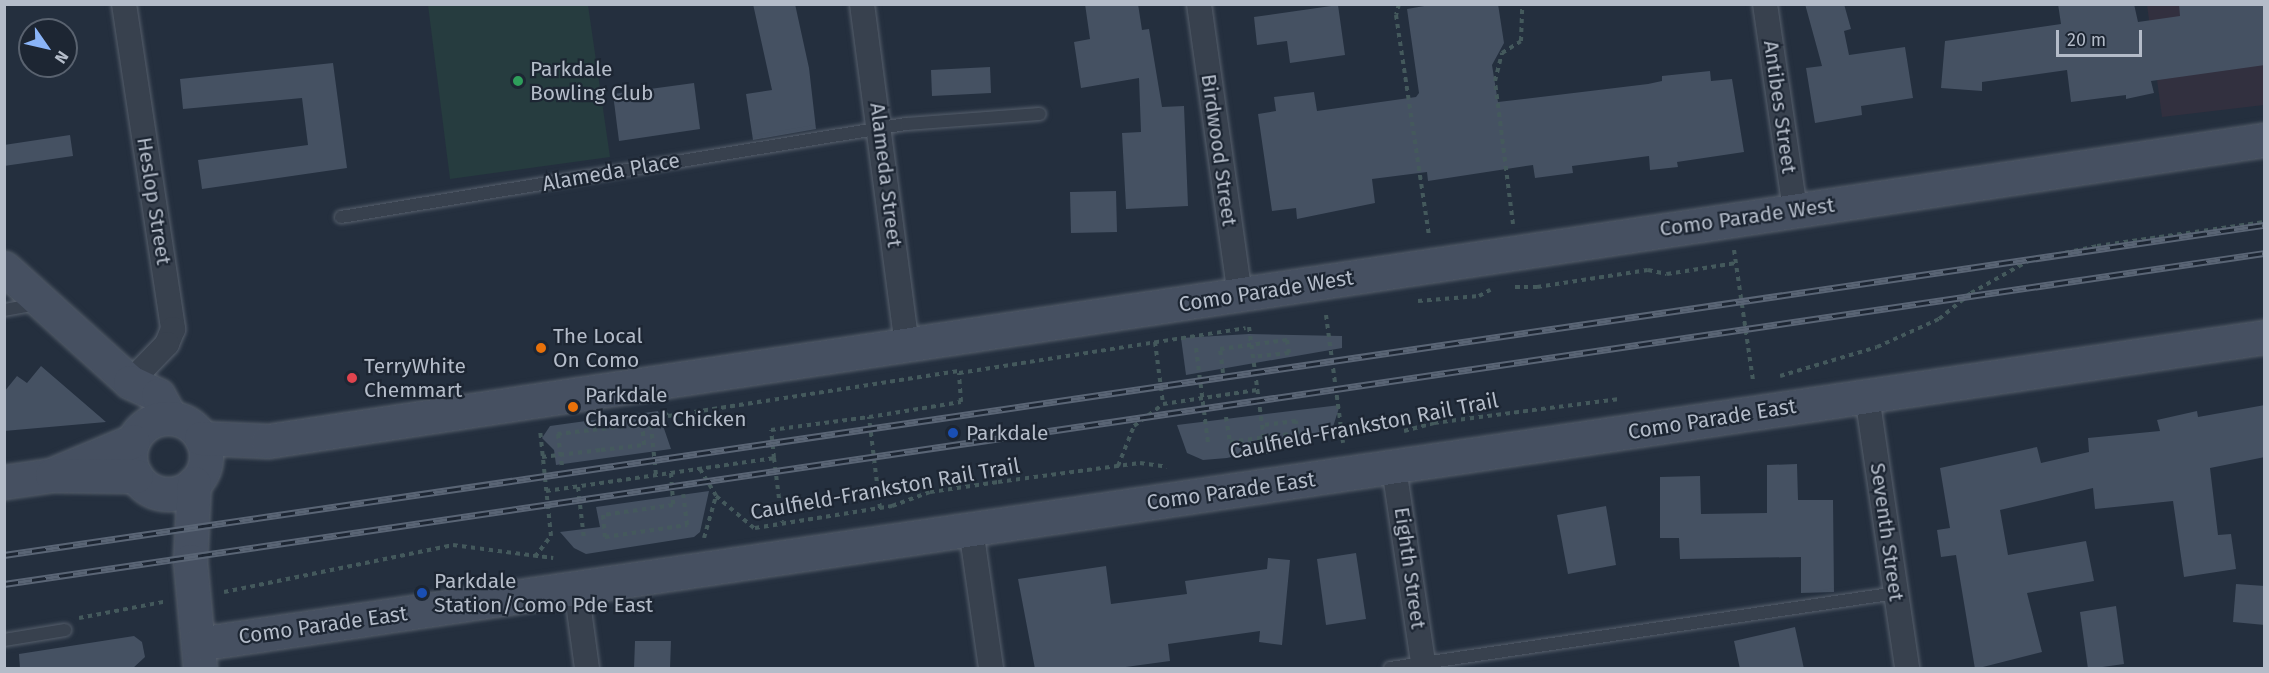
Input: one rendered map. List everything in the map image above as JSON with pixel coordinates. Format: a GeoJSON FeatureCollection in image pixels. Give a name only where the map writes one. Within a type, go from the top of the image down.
{"type":"FeatureCollection","features":[{"type":"Feature","properties":{"kind":"street","name":"Heslop Street"},"geometry":{"type":"LineString","coordinates":[[124,4],[172,329],[167,344],[130,381]]}},
{"type":"Feature","properties":{"kind":"street","name":"Alameda Street"},"geometry":{"type":"LineString","coordinates":[[862,4],[881,128],[907,346]]}},
{"type":"Feature","properties":{"kind":"street","name":"Birdwood Street"},"geometry":{"type":"LineString","coordinates":[[1199,4],[1239,296]]}},
{"type":"Feature","properties":{"kind":"street","name":"Antibes Street"},"geometry":{"type":"LineString","coordinates":[[1765,4],[1795,210]]}},
{"type":"Feature","properties":{"kind":"street","name":"Como Parade West"},"geometry":{"type":"LineString","coordinates":[[199,463],[268,441],[1239,296],[1434,263],[2265,140]]}},
{"type":"Feature","properties":{"kind":"street"},"geometry":{"type":"LineString","coordinates":[[4,268],[130,381],[158,395],[171,418]]}},
{"type":"Feature","properties":{"kind":"street","name":"Como Parade East"},"geometry":{"type":"LineString","coordinates":[[199,656],[538,593],[1394,468],[2265,337]]}},
{"type":"Feature","properties":{"kind":"street"},"geometry":{"type":"LineString","coordinates":[[130,381],[135,437],[131,465],[145,484],[190,561]]}},
{"type":"Feature","properties":{"kind":"street","name":"Seventh Street"},"geometry":{"type":"LineString","coordinates":[[1867,396],[1907,669]]}},
{"type":"Feature","properties":{"kind":"street"},"geometry":{"type":"LineString","coordinates":[[52,475],[135,437],[152,422],[171,418],[194,428],[199,463],[190,561],[199,656]]}},
{"type":"Feature","properties":{"kind":"street"},"geometry":{"type":"LineString","coordinates":[[4,482],[52,475],[145,484],[175,493],[199,463]]}},
{"type":"Feature","properties":{"kind":"street","name":"Eighth Street"},"geometry":{"type":"LineString","coordinates":[[1394,468],[1424,666]]}},
{"type":"Feature","properties":{"kind":"street"},"geometry":{"type":"LineString","coordinates":[[971,529],[991,669]]}},
{"type":"Feature","properties":{"kind":"street"},"geometry":{"type":"LineString","coordinates":[[576,588],[587,669]]}},
{"type":"Feature","properties":{"kind":"lane","name":"Alameda Place"},"geometry":{"type":"LineString","coordinates":[[341,217],[881,128],[1040,114]]}},
{"type":"Feature","properties":{"kind":"lane"},"geometry":{"type":"LineString","coordinates":[[4,310],[43,303]]}},
{"type":"Feature","properties":{"kind":"lane"},"geometry":{"type":"LineString","coordinates":[[1390,669],[1424,666],[1896,593]]}},
{"type":"Feature","properties":{"kind":"lane"},"geometry":{"type":"LineString","coordinates":[[4,640],[65,630]]}},
{"type":"Feature","properties":{"kind":"path"},"geometry":{"type":"LineString","coordinates":[[1399,4],[1396,15],[1434,263]]}},
{"type":"Feature","properties":{"kind":"path"},"geometry":{"type":"LineString","coordinates":[[1516,251],[1495,81],[1502,53],[1521,41],[1522,4]]}},
{"type":"Feature","properties":{"kind":"path"},"geometry":{"type":"LineString","coordinates":[[1729,219],[1752,380]]}},
{"type":"Feature","properties":{"kind":"path"},"geometry":{"type":"LineString","coordinates":[[1770,378],[1877,347],[1939,319],[1971,293],[2030,260],[2097,246],[2265,222]]}},
{"type":"Feature","properties":{"kind":"path"},"geometry":{"type":"LineString","coordinates":[[1507,288],[1537,287],[1648,270],[1667,274],[1736,263]]}},
{"type":"Feature","properties":{"kind":"path"},"geometry":{"type":"LineString","coordinates":[[1408,301],[1439,302],[1498,289]]}},
{"type":"Feature","properties":{"kind":"path"},"geometry":{"type":"LineString","coordinates":[[1317,316],[1338,313]]}},
{"type":"Feature","properties":{"kind":"path","name":"Caulfield-Frankston Rail Trail"},"geometry":{"type":"LineString","coordinates":[[1326,315],[1347,446],[1333,449]]}},
{"type":"Feature","properties":{"kind":"path"},"geometry":{"type":"LineString","coordinates":[[1249,327],[1268,463]]}},
{"type":"Feature","properties":{"kind":"path"},"geometry":{"type":"LineString","coordinates":[[1223,373],[1220,349],[1287,340],[1289,353],[1253,357]]}},
{"type":"Feature","properties":{"kind":"path"},"geometry":{"type":"LineString","coordinates":[[1155,342],[1163,404]]}},
{"type":"Feature","properties":{"kind":"path"},"geometry":{"type":"LineString","coordinates":[[1200,376],[1196,348],[1208,443],[1205,420]]}},
{"type":"Feature","properties":{"kind":"path"},"geometry":{"type":"LineString","coordinates":[[782,522],[771,430],[961,402],[959,373]]}},
{"type":"Feature","properties":{"kind":"path"},"geometry":{"type":"LineString","coordinates":[[1742,382],[1761,379]]}},
{"type":"Feature","properties":{"kind":"path"},"geometry":{"type":"LineString","coordinates":[[1118,466],[1134,426],[1163,404],[1257,390]]}},
{"type":"Feature","properties":{"kind":"path","name":"Caulfield-Frankston Rail Trail"},"geometry":{"type":"LineString","coordinates":[[1392,434],[1434,423],[1631,397]]}},
{"type":"Feature","properties":{"kind":"path"},"geometry":{"type":"LineString","coordinates":[[535,401],[551,537],[535,557],[538,593]]}},
{"type":"Feature","properties":{"kind":"path"},"geometry":{"type":"LineString","coordinates":[[869,417],[879,508]]}},
{"type":"Feature","properties":{"kind":"path"},"geometry":{"type":"LineString","coordinates":[[1226,417],[1230,442],[1297,433],[1296,421],[1263,425]]}},
{"type":"Feature","properties":{"kind":"path"},"geometry":{"type":"LineString","coordinates":[[542,457],[554,456],[566,454],[644,445],[642,424],[558,434],[559,445],[560,455],[562,466]]}},
{"type":"Feature","properties":{"kind":"path"},"geometry":{"type":"LineString","coordinates":[[655,453],[651,425],[656,475]]}},
{"type":"Feature","properties":{"kind":"path"},"geometry":{"type":"LineString","coordinates":[[546,491],[774,458]]}},
{"type":"Feature","properties":{"kind":"path","name":"Caulfield-Frankston Rail Trail"},"geometry":{"type":"LineString","coordinates":[[746,530],[782,522],[879,508],[930,492],[1140,463],[1170,468]]}},
{"type":"Feature","properties":{"kind":"path"},"geometry":{"type":"LineString","coordinates":[[700,469],[716,496],[754,528]]}},
{"type":"Feature","properties":{"kind":"path"},"geometry":{"type":"LineString","coordinates":[[671,473],[673,505],[603,515],[605,537],[687,525],[683,494]]}},
{"type":"Feature","properties":{"kind":"path"},"geometry":{"type":"LineString","coordinates":[[578,487],[584,539],[580,508]]}},
{"type":"Feature","properties":{"kind":"path"},"geometry":{"type":"LineString","coordinates":[[704,539],[716,496]]}},
{"type":"Feature","properties":{"kind":"path"},"geometry":{"type":"LineString","coordinates":[[693,541],[713,537]]}},
{"type":"Feature","properties":{"kind":"path"},"geometry":{"type":"LineString","coordinates":[[235,589],[453,545],[557,559]]}},
{"type":"Feature","properties":{"kind":"shaded area"},"geometry":{"type":"Polygon","coordinates":[[[2147,5],[2264,5],[2264,105],[2162,117],[2147,5]]]}},
{"type":"Feature","properties":{"kind":"green space","name":"Parkdale Bowling Club"},"geometry":{"type":"Polygon","coordinates":[[[428,5],[588,5],[610,157],[450,179],[428,5]]]}},
{"type":"Feature","properties":{"kind":"building"},"geometry":{"type":"Polygon","coordinates":[[[753,4],[795,4],[809,68],[816,129],[753,140],[746,94],[772,90],[753,4]]]}},
{"type":"Feature","properties":{"kind":"building"},"geometry":{"type":"Polygon","coordinates":[[[1085,4],[1138,4],[1142,30],[1149,29],[1162,107],[1184,106],[1188,206],[1126,209],[1122,133],[1141,132],[1139,78],[1081,88],[1074,42],[1090,39],[1085,4]]]}},
{"type":"Feature","properties":{"kind":"building"},"geometry":{"type":"Polygon","coordinates":[[[1436,4],[1498,4],[1504,43],[1492,65],[1498,102],[1648,84],[1662,81],[1662,76],[1710,71],[1711,81],[1732,79],[1744,152],[1677,162],[1678,167],[1650,170],[1649,156],[1572,166],[1573,173],[1535,178],[1533,165],[1428,181],[1427,172],[1372,179],[1375,203],[1297,219],[1296,208],[1272,211],[1258,114],[1276,111],[1274,97],[1314,92],[1317,111],[1416,97],[1419,93],[1407,9],[1436,4]]]}},
{"type":"Feature","properties":{"kind":"building"},"geometry":{"type":"Polygon","coordinates":[[[1805,4],[1844,4],[1851,29],[1844,31],[1849,55],[1905,47],[1913,98],[1861,106],[1862,115],[1815,123],[1806,68],[1822,66],[1805,4]]]}},
{"type":"Feature","properties":{"kind":"building"},"geometry":{"type":"Polygon","coordinates":[[[2058,4],[2134,4],[2138,22],[2180,16],[2179,4],[2265,4],[2265,65],[2151,81],[2154,93],[2126,99],[2126,95],[2071,102],[2067,70],[1982,82],[1982,91],[1941,88],[1945,41],[2061,24],[2058,4]]]}},
{"type":"Feature","properties":{"kind":"building"},"geometry":{"type":"Polygon","coordinates":[[[1338,5],[1345,55],[1290,63],[1287,41],[1257,45],[1254,17],[1338,5]]]}},
{"type":"Feature","properties":{"kind":"building"},"geometry":{"type":"Polygon","coordinates":[[[333,63],[347,168],[202,189],[198,160],[308,145],[302,98],[183,109],[180,79],[333,63]]]}},
{"type":"Feature","properties":{"kind":"building"},"geometry":{"type":"Polygon","coordinates":[[[990,67],[991,93],[932,96],[931,70],[990,67]]]}},
{"type":"Feature","properties":{"kind":"building"},"geometry":{"type":"Polygon","coordinates":[[[694,83],[700,129],[619,141],[613,94],[694,83]]]}},
{"type":"Feature","properties":{"kind":"building"},"geometry":{"type":"Polygon","coordinates":[[[70,135],[73,156],[4,166],[4,145],[70,135]]]}},
{"type":"Feature","properties":{"kind":"building"},"geometry":{"type":"Polygon","coordinates":[[[1116,191],[1117,232],[1071,233],[1070,192],[1116,191]]]}},
{"type":"Feature","properties":{"kind":"building"},"geometry":{"type":"Polygon","coordinates":[[[1249,334],[1342,336],[1342,348],[1186,375],[1181,338],[1249,334]]]}},
{"type":"Feature","properties":{"kind":"building"},"geometry":{"type":"Polygon","coordinates":[[[41,366],[106,422],[4,431],[4,392],[17,376],[27,383],[41,366]]]}},
{"type":"Feature","properties":{"kind":"building"},"geometry":{"type":"Polygon","coordinates":[[[1340,405],[1331,433],[1227,458],[1203,460],[1187,453],[1177,425],[1340,405]]]}},
{"type":"Feature","properties":{"kind":"building"},"geometry":{"type":"Polygon","coordinates":[[[2265,405],[2265,457],[2210,468],[2218,535],[2231,534],[2236,569],[2184,577],[2173,501],[2095,509],[2093,488],[2000,510],[2008,555],[2086,541],[2094,581],[2027,593],[2042,652],[1975,669],[1956,555],[1941,557],[1937,530],[1950,528],[1940,468],[2037,447],[2041,463],[2089,452],[2088,438],[2160,431],[2157,420],[2197,411],[2198,417],[2265,405]]]}},
{"type":"Feature","properties":{"kind":"building"},"geometry":{"type":"Polygon","coordinates":[[[658,411],[671,449],[556,465],[554,450],[542,438],[550,426],[658,411]]]}},
{"type":"Feature","properties":{"kind":"building"},"geometry":{"type":"Polygon","coordinates":[[[1797,464],[1798,500],[1833,500],[1834,592],[1801,593],[1801,557],[1680,559],[1679,538],[1660,538],[1660,477],[1700,476],[1701,514],[1767,513],[1767,465],[1797,464]]]}},
{"type":"Feature","properties":{"kind":"building"},"geometry":{"type":"Polygon","coordinates":[[[709,491],[700,532],[694,537],[586,554],[574,548],[560,532],[600,527],[596,507],[709,491]]]}},
{"type":"Feature","properties":{"kind":"building"},"geometry":{"type":"Polygon","coordinates":[[[1606,506],[1616,565],[1568,574],[1557,515],[1606,506]]]}},
{"type":"Feature","properties":{"kind":"building"},"geometry":{"type":"Polygon","coordinates":[[[1356,553],[1366,619],[1326,625],[1317,559],[1356,553]]]}},
{"type":"Feature","properties":{"kind":"building"},"geometry":{"type":"Polygon","coordinates":[[[1268,558],[1290,560],[1282,645],[1259,642],[1260,631],[1168,644],[1170,661],[1111,669],[1035,669],[1018,579],[1106,566],[1111,604],[1187,594],[1185,581],[1267,569],[1268,558]]]}},
{"type":"Feature","properties":{"kind":"building"},"geometry":{"type":"Polygon","coordinates":[[[2236,584],[2265,586],[2265,625],[2233,622],[2236,584]]]}},
{"type":"Feature","properties":{"kind":"building"},"geometry":{"type":"Polygon","coordinates":[[[2116,606],[2124,664],[2088,669],[2080,612],[2116,606]]]}},
{"type":"Feature","properties":{"kind":"building"},"geometry":{"type":"Polygon","coordinates":[[[1795,627],[1804,669],[1740,669],[1734,641],[1795,627]]]}},
{"type":"Feature","properties":{"kind":"building"},"geometry":{"type":"Polygon","coordinates":[[[134,636],[142,642],[145,657],[132,669],[20,669],[19,654],[134,636]]]}},
{"type":"Feature","properties":{"kind":"building"},"geometry":{"type":"Polygon","coordinates":[[[635,641],[671,641],[670,669],[634,669],[635,641]]]}},
{"type":"Feature","properties":{"kind":"railway"},"geometry":{"type":"LineString","coordinates":[[4,555],[2264,225]]}},
{"type":"Feature","properties":{"kind":"railway"},"geometry":{"type":"LineString","coordinates":[[4,584],[2264,253]]}},
{"type":"Feature","properties":{"kind":"place","name":"Parkdale Bowling Club"},"geometry":{"type":"Point","coordinates":[518,81]}},
{"type":"Feature","properties":{"kind":"place","name":"The Local On Como"},"geometry":{"type":"Point","coordinates":[541,348]}},
{"type":"Feature","properties":{"kind":"place","name":"TerryWhite Chemmart"},"geometry":{"type":"Point","coordinates":[352,378]}},
{"type":"Feature","properties":{"kind":"place","name":"Parkdale Charcoal Chicken"},"geometry":{"type":"Point","coordinates":[573,407]}},
{"type":"Feature","properties":{"kind":"place","name":"Parkdale"},"geometry":{"type":"Point","coordinates":[953,433]}},
{"type":"Feature","properties":{"kind":"place","name":"Parkdale Station/Como Pde East"},"geometry":{"type":"Point","coordinates":[422,593]}}]}
